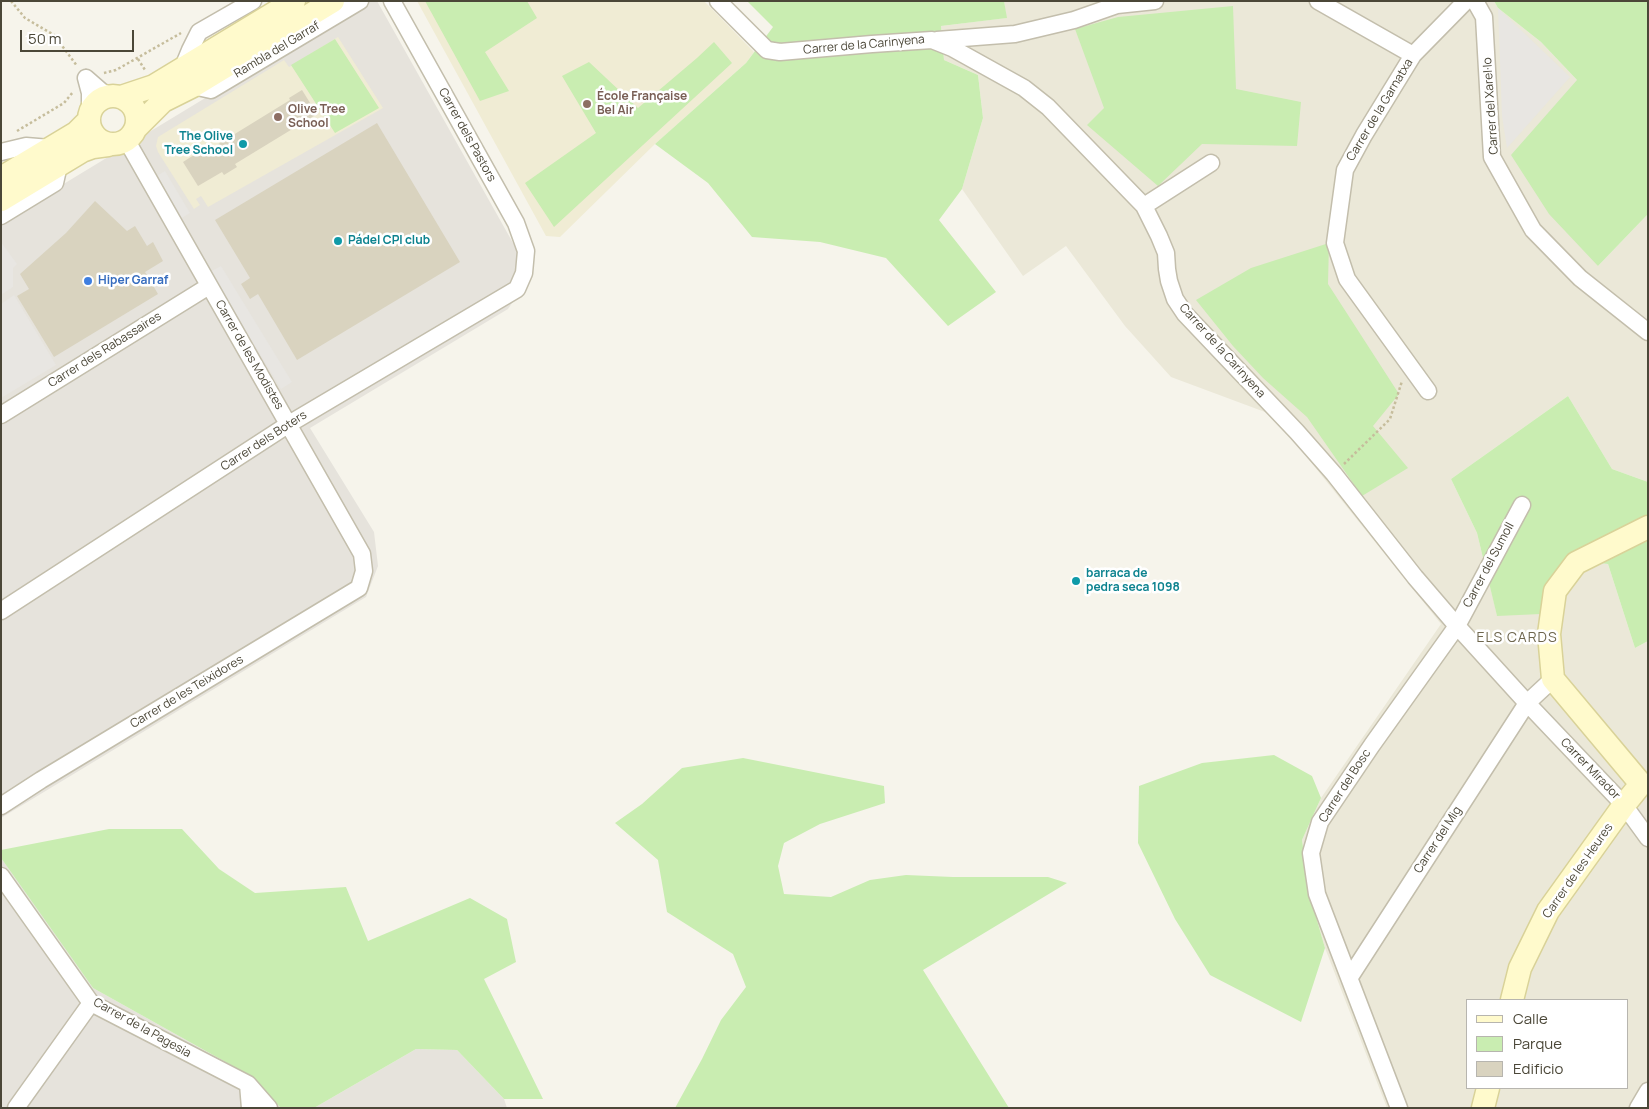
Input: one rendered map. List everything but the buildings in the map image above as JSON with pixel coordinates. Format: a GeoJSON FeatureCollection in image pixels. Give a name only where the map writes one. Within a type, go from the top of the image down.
{"type":"FeatureCollection","features":[{"type":"Feature","properties":{"kind":"street"},"geometry":{"type":"LineString","coordinates":[[188,77],[190,50],[199,32],[253,1]]}},
{"type":"Feature","properties":{"kind":"street","name":"Rambla del Garraf"},"geometry":{"type":"LineString","coordinates":[[124,137],[188,77],[294,1]]}},
{"type":"Feature","properties":{"kind":"street","name":"Rambla del Garraf"},"geometry":{"type":"LineString","coordinates":[[117,97],[188,77],[333,1]]}},
{"type":"Feature","properties":{"kind":"street","name":"Rambla del Garraf"},"geometry":{"type":"LineString","coordinates":[[188,77],[211,90],[360,1]]}},
{"type":"Feature","properties":{"kind":"street","name":"Carrer dels Pastors"},"geometry":{"type":"LineString","coordinates":[[392,1],[516,223],[526,251],[524,273]]}},
{"type":"Feature","properties":{"kind":"street","name":"Carrer de la Carinyena"},"geometry":{"type":"LineString","coordinates":[[718,1],[767,50],[780,52],[932,40],[952,48],[1024,88],[1048,107],[1144,206],[1160,236],[1166,253],[1169,282],[1175,299],[1185,314],[1298,432],[1334,474],[1415,577],[1527,704]]}},
{"type":"Feature","properties":{"kind":"street"},"geometry":{"type":"LineString","coordinates":[[932,40],[1015,34],[1074,20],[1117,5],[1155,1]]}},
{"type":"Feature","properties":{"kind":"street"},"geometry":{"type":"LineString","coordinates":[[1318,1],[1413,55]]}},
{"type":"Feature","properties":{"kind":"street","name":"Carrer de la Garnatxa"},"geometry":{"type":"LineString","coordinates":[[1428,391],[1347,280],[1336,244],[1345,170],[1413,55],[1466,1]]}},
{"type":"Feature","properties":{"kind":"street","name":"Carrer del Xarel·lo"},"geometry":{"type":"LineString","coordinates":[[1475,1],[1484,17],[1492,157],[1533,230],[1580,278],[1648,332]]}},
{"type":"Feature","properties":{"kind":"street"},"geometry":{"type":"LineString","coordinates":[[1,178],[54,157],[82,151],[124,137],[136,112],[129,102],[102,92],[86,78]]}},
{"type":"Feature","properties":{"kind":"street"},"geometry":{"type":"LineString","coordinates":[[86,78],[90,93],[89,117],[91,132],[96,139],[124,137]]}},
{"type":"Feature","properties":{"kind":"street"},"geometry":{"type":"LineString","coordinates":[[1,200],[54,157],[89,117],[96,103],[103,98],[117,97]]}},
{"type":"Feature","properties":{"kind":"street","name":"Carrer de les Modistes"},"geometry":{"type":"LineString","coordinates":[[124,137],[362,554],[364,571]]}},
{"type":"Feature","properties":{"kind":"street"},"geometry":{"type":"LineString","coordinates":[[1,152],[26,146],[54,157]]}},
{"type":"Feature","properties":{"kind":"street"},"geometry":{"type":"LineString","coordinates":[[1,216],[55,183],[54,157]]}},
{"type":"Feature","properties":{"kind":"street"},"geometry":{"type":"LineString","coordinates":[[1144,206],[1211,163]]}},
{"type":"Feature","properties":{"kind":"street","name":"Carrer dels Boters"},"geometry":{"type":"LineString","coordinates":[[1,611],[289,424],[517,289],[524,273]]}},
{"type":"Feature","properties":{"kind":"street","name":"Carrer dels Rabassaires"},"geometry":{"type":"LineString","coordinates":[[1,415],[209,286]]}},
{"type":"Feature","properties":{"kind":"street","name":"Carrer del Sumoll"},"geometry":{"type":"LineString","coordinates":[[1457,626],[1522,505]]}},
{"type":"Feature","properties":{"kind":"street"},"geometry":{"type":"LineString","coordinates":[[1646,782],[1553,679],[1549,634],[1555,591],[1576,563],[1648,527]]}},
{"type":"Feature","properties":{"kind":"street","name":"Carrer de les Teixidores"},"geometry":{"type":"LineString","coordinates":[[1,806],[359,588],[364,571]]}},
{"type":"Feature","properties":{"kind":"street","name":"Carrer del Bosc"},"geometry":{"type":"LineString","coordinates":[[1399,1108],[1317,894],[1311,853],[1320,822],[1457,626]]}},
{"type":"Feature","properties":{"kind":"street","name":"Carrer del Mig"},"geometry":{"type":"LineString","coordinates":[[1350,977],[1527,704],[1553,679]]}},
{"type":"Feature","properties":{"kind":"street","name":"Carrer Mirador"},"geometry":{"type":"LineString","coordinates":[[1527,704],[1624,805],[1648,838]]}},
{"type":"Feature","properties":{"kind":"street","name":"Carrer de les Heures"},"geometry":{"type":"LineString","coordinates":[[1512,999],[1520,968],[1548,911],[1624,805],[1646,782]]}},
{"type":"Feature","properties":{"kind":"street","name":"Carrer de la Pagesia"},"geometry":{"type":"LineString","coordinates":[[1,876],[91,1003],[248,1084],[269,1108]]}},
{"type":"Feature","properties":{"kind":"street"},"geometry":{"type":"LineString","coordinates":[[16,1108],[91,1003]]}},
{"type":"Feature","properties":{"kind":"street"},"geometry":{"type":"LineString","coordinates":[[248,1084],[250,1108]]}},
{"type":"Feature","properties":{"kind":"street"},"geometry":{"type":"LineString","coordinates":[[1482,1108],[1488,1089]]}},
{"type":"Feature","properties":{"kind":"street"},"geometry":{"type":"LineString","coordinates":[[1638,1108],[1648,1091]]}},
{"type":"Feature","properties":{"kind":"path"},"geometry":{"type":"LineString","coordinates":[[11,1],[25,18],[54,35],[86,78]]}},
{"type":"Feature","properties":{"kind":"path"},"geometry":{"type":"LineString","coordinates":[[17,131],[64,103],[86,78],[116,70],[186,30]]}},
{"type":"Feature","properties":{"kind":"path"},"geometry":{"type":"LineString","coordinates":[[1334,474],[1390,419],[1408,362]]}},
{"type":"Feature","properties":{"kind":"shaded area"},"geometry":{"type":"Polygon","coordinates":[[[365,1],[377,1],[531,275],[508,309],[310,428],[374,532],[378,566],[366,597],[1,818],[1,222],[365,1]]]}},
{"type":"Feature","properties":{"kind":"shaded area","name":"École Française Bel Air"},"geometry":{"type":"Polygon","coordinates":[[[417,1],[704,1],[754,52],[746,63],[655,144],[560,237],[546,236],[417,1]]]}},
{"type":"Feature","properties":{"kind":"shaded area"},"geometry":{"type":"Polygon","coordinates":[[[1004,1],[1494,1],[1498,8],[1541,42],[1577,80],[1598,266],[1648,214],[1648,482],[1612,469],[1568,396],[1451,479],[1477,533],[1497,615],[1568,560],[1608,564],[1635,648],[1648,641],[1648,1108],[1387,1108],[1325,948],[1310,896],[1302,840],[1321,798],[1441,624],[1273,415],[1171,377],[1125,326],[1066,246],[1023,276],[962,189],[983,118],[978,75],[944,60],[941,26],[1006,18],[1004,1]]]}},
{"type":"Feature","properties":{"kind":"shaded area"},"geometry":{"type":"Polygon","coordinates":[[[1498,8],[1570,77],[1507,148],[1502,116],[1498,8]]]}},
{"type":"Feature","properties":{"kind":"shaded area","name":"Olive Tree School"},"geometry":{"type":"Polygon","coordinates":[[[338,37],[383,108],[208,207],[201,196],[196,199],[200,205],[194,209],[158,152],[156,146],[158,137],[284,60],[289,67],[338,37]]]}},
{"type":"Feature","properties":{"kind":"shaded area"},"geometry":{"type":"Polygon","coordinates":[[[165,171],[190,213],[180,219],[155,177],[165,171]]]}},
{"type":"Feature","properties":{"kind":"shaded area"},"geometry":{"type":"Polygon","coordinates":[[[1,242],[17,264],[13,268],[13,287],[1,295],[1,242]]]}},
{"type":"Feature","properties":{"kind":"shaded area"},"geometry":{"type":"Polygon","coordinates":[[[221,266],[292,382],[281,389],[210,272],[221,266]]]}},
{"type":"Feature","properties":{"kind":"shaded area"},"geometry":{"type":"Polygon","coordinates":[[[14,295],[56,365],[1,398],[1,304],[14,295]]]}},
{"type":"Feature","properties":{"kind":"shaded area"},"geometry":{"type":"Polygon","coordinates":[[[1,858],[93,988],[247,1074],[281,1108],[1,1108],[1,858]]]}},
{"type":"Feature","properties":{"kind":"shaded area"},"geometry":{"type":"Polygon","coordinates":[[[416,1049],[457,1050],[504,1099],[507,1108],[314,1108],[416,1049]]]}},
{"type":"Feature","properties":{"kind":"green space"},"geometry":{"type":"Polygon","coordinates":[[[425,1],[527,1],[537,18],[485,52],[509,91],[480,101],[425,1]]]}},
{"type":"Feature","properties":{"kind":"green space"},"geometry":{"type":"Polygon","coordinates":[[[747,1],[1004,1],[1007,18],[941,26],[944,60],[978,75],[983,118],[962,189],[939,220],[996,292],[948,326],[886,258],[820,242],[752,237],[708,183],[655,144],[746,63],[773,27],[747,1]]]}},
{"type":"Feature","properties":{"kind":"green space"},"geometry":{"type":"Polygon","coordinates":[[[1494,1],[1648,1],[1648,214],[1598,266],[1549,214],[1511,155],[1577,80],[1541,42],[1498,8],[1494,1]]]}},
{"type":"Feature","properties":{"kind":"green space"},"geometry":{"type":"Polygon","coordinates":[[[1233,6],[1236,89],[1301,102],[1297,146],[1202,144],[1158,186],[1087,125],[1104,108],[1075,29],[1118,17],[1233,6]]]}},
{"type":"Feature","properties":{"kind":"green space"},"geometry":{"type":"Polygon","coordinates":[[[335,39],[379,108],[335,133],[291,65],[335,39]]]}},
{"type":"Feature","properties":{"kind":"green space"},"geometry":{"type":"Polygon","coordinates":[[[714,42],[732,63],[554,227],[525,183],[596,133],[562,76],[589,62],[638,108],[714,42]]]}},
{"type":"Feature","properties":{"kind":"green space"},"geometry":{"type":"Polygon","coordinates":[[[1329,243],[1328,284],[1399,394],[1373,426],[1408,468],[1362,496],[1307,417],[1263,378],[1233,346],[1196,300],[1251,268],[1329,243]]]}},
{"type":"Feature","properties":{"kind":"green space"},"geometry":{"type":"Polygon","coordinates":[[[1568,396],[1612,469],[1648,482],[1648,641],[1635,648],[1608,564],[1569,560],[1541,614],[1497,616],[1477,533],[1451,479],[1568,396]]]}},
{"type":"Feature","properties":{"kind":"green space"},"geometry":{"type":"Polygon","coordinates":[[[1274,755],[1312,776],[1321,798],[1302,840],[1310,896],[1325,948],[1301,1022],[1210,975],[1175,919],[1138,843],[1139,786],[1202,763],[1274,755]]]}},
{"type":"Feature","properties":{"kind":"green space"},"geometry":{"type":"Polygon","coordinates":[[[743,758],[884,786],[885,803],[820,824],[784,843],[778,866],[784,894],[831,897],[870,880],[906,875],[1048,877],[1067,883],[923,970],[1009,1108],[675,1108],[721,1020],[746,987],[733,954],[667,912],[658,860],[615,823],[642,804],[682,768],[743,758]]]}},
{"type":"Feature","properties":{"kind":"green space"},"geometry":{"type":"Polygon","coordinates":[[[109,829],[182,829],[219,869],[255,893],[346,887],[368,941],[470,898],[507,919],[516,962],[484,979],[543,1099],[504,1099],[457,1050],[416,1049],[314,1108],[281,1108],[247,1074],[93,988],[1,858],[1,850],[109,829]]]}},
{"type":"Feature","properties":{"kind":"place","name":"École Française Bel Air"},"geometry":{"type":"Point","coordinates":[587,104]}},
{"type":"Feature","properties":{"kind":"place","name":"Olive Tree School"},"geometry":{"type":"Point","coordinates":[278,117]}},
{"type":"Feature","properties":{"kind":"place","name":"The Olive Tree School"},"geometry":{"type":"Point","coordinates":[243,144]}},
{"type":"Feature","properties":{"kind":"place","name":"Pádel CPI club"},"geometry":{"type":"Point","coordinates":[338,241]}},
{"type":"Feature","properties":{"kind":"place","name":"Hiper Garraf"},"geometry":{"type":"Point","coordinates":[88,281]}},
{"type":"Feature","properties":{"kind":"place","name":"barraca de pedra seca 1098"},"geometry":{"type":"Point","coordinates":[1076,581]}},
{"type":"Feature","properties":{"kind":"district","name":"ELS CARDS"},"geometry":{"type":"Point","coordinates":[1517,638]}}]}
